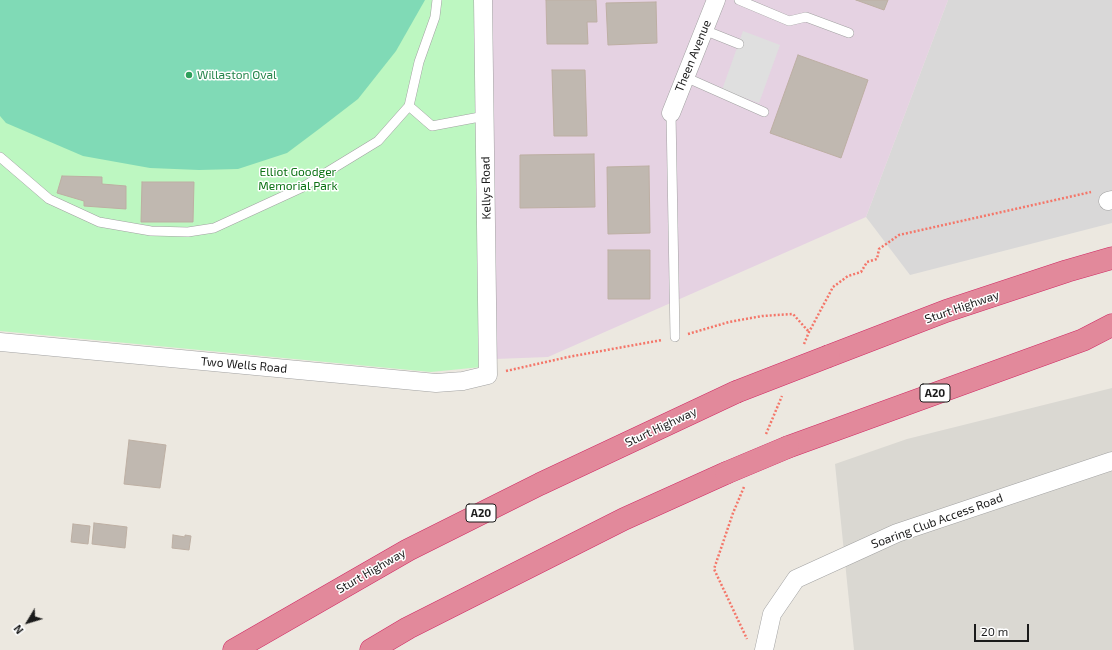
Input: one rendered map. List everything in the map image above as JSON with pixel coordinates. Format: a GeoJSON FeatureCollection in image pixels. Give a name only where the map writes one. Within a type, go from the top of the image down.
{"type":"FeatureCollection","features":[{"type":"Feature","properties":{"kind":"highway","name":"Sturt Highway"},"geometry":{"type":"LineString","coordinates":[[234,650],[408,550],[540,484],[736,392],[946,311],[1067,271],[1112,258]]}},
{"type":"Feature","properties":{"kind":"highway"},"geometry":{"type":"LineString","coordinates":[[1083,340],[1112,325]]}},
{"type":"Feature","properties":{"kind":"highway","name":"A20"},"geometry":{"type":"LineString","coordinates":[[371,650],[415,625],[624,519],[788,447],[1083,340],[1112,340]]}},
{"type":"Feature","properties":{"kind":"street","name":"Kellys Road"},"geometry":{"type":"LineString","coordinates":[[483,0],[488,376]]}},
{"type":"Feature","properties":{"kind":"street","name":"Theen Avenue"},"geometry":{"type":"LineString","coordinates":[[671,113],[716,0]]}},
{"type":"Feature","properties":{"kind":"street","name":"Two Wells Road"},"geometry":{"type":"LineString","coordinates":[[0,342],[436,383],[463,381],[488,376]]}},
{"type":"Feature","properties":{"kind":"street","name":"Soaring Club Access Road"},"geometry":{"type":"LineString","coordinates":[[764,650],[772,614],[796,578],[897,533],[1112,461]]}},
{"type":"Feature","properties":{"kind":"lane"},"geometry":{"type":"LineString","coordinates":[[0,157],[49,199],[100,222],[151,231],[188,232],[214,228],[301,188],[378,141],[409,106],[419,62],[435,17],[437,0]]}},
{"type":"Feature","properties":{"kind":"lane"},"geometry":{"type":"LineString","coordinates":[[739,0],[788,21],[806,17],[849,33]]}},
{"type":"Feature","properties":{"kind":"lane"},"geometry":{"type":"LineString","coordinates":[[704,30],[739,44]]}},
{"type":"Feature","properties":{"kind":"lane"},"geometry":{"type":"LineString","coordinates":[[685,77],[764,112]]}},
{"type":"Feature","properties":{"kind":"lane"},"geometry":{"type":"LineString","coordinates":[[409,106],[432,126],[485,116]]}},
{"type":"Feature","properties":{"kind":"lane"},"geometry":{"type":"LineString","coordinates":[[671,113],[675,337]]}},
{"type":"Feature","properties":{"kind":"path"},"geometry":{"type":"LineString","coordinates":[[488,376],[568,357],[675,337],[729,322],[762,316],[793,314],[809,332]]}},
{"type":"Feature","properties":{"kind":"shaded area"},"geometry":{"type":"Polygon","coordinates":[[[466,0],[948,0],[866,217],[548,357],[469,360],[466,0]]]}},
{"type":"Feature","properties":{"kind":"shaded area"},"geometry":{"type":"Polygon","coordinates":[[[948,0],[1112,0],[1112,223],[910,275],[866,217],[948,0]]]}},
{"type":"Feature","properties":{"kind":"shaded area"},"geometry":{"type":"Polygon","coordinates":[[[743,31],[780,45],[759,103],[722,90],[743,31]]]}},
{"type":"Feature","properties":{"kind":"shaded area"},"geometry":{"type":"Polygon","coordinates":[[[1112,388],[1112,650],[854,650],[835,464],[907,439],[1112,388]]]}},
{"type":"Feature","properties":{"kind":"green space","name":"Elliot Goodger Memorial Park"},"geometry":{"type":"Polygon","coordinates":[[[0,0],[475,0],[481,367],[431,372],[0,331],[0,0]]]}},
{"type":"Feature","properties":{"kind":"green space","name":"Willaston Oval"},"geometry":{"type":"Polygon","coordinates":[[[0,0],[425,0],[396,51],[358,99],[319,129],[287,153],[238,169],[199,170],[150,168],[83,156],[6,123],[0,116],[0,0]]]}},
{"type":"Feature","properties":{"kind":"building"},"geometry":{"type":"Polygon","coordinates":[[[546,0],[596,0],[597,22],[587,22],[588,44],[547,44],[546,0]]]}},
{"type":"Feature","properties":{"kind":"building"},"geometry":{"type":"Polygon","coordinates":[[[856,0],[888,0],[884,10],[856,0]]]}},
{"type":"Feature","properties":{"kind":"building"},"geometry":{"type":"Polygon","coordinates":[[[656,2],[657,43],[608,45],[606,3],[656,2]]]}},
{"type":"Feature","properties":{"kind":"building"},"geometry":{"type":"Polygon","coordinates":[[[798,55],[868,80],[841,158],[770,133],[798,55]]]}},
{"type":"Feature","properties":{"kind":"building"},"geometry":{"type":"Polygon","coordinates":[[[552,70],[585,70],[587,136],[554,136],[552,70]]]}},
{"type":"Feature","properties":{"kind":"building"},"geometry":{"type":"Polygon","coordinates":[[[594,154],[595,207],[520,208],[520,155],[594,154]]]}},
{"type":"Feature","properties":{"kind":"building"},"geometry":{"type":"Polygon","coordinates":[[[649,166],[650,233],[608,234],[607,167],[649,166]]]}},
{"type":"Feature","properties":{"kind":"building"},"geometry":{"type":"Polygon","coordinates":[[[62,176],[102,177],[102,184],[126,186],[126,209],[84,206],[84,201],[57,193],[62,176]]]}},
{"type":"Feature","properties":{"kind":"building"},"geometry":{"type":"Polygon","coordinates":[[[142,182],[194,182],[193,222],[141,222],[142,182]]]}},
{"type":"Feature","properties":{"kind":"building"},"geometry":{"type":"Polygon","coordinates":[[[608,250],[650,250],[650,299],[608,299],[608,250]]]}},
{"type":"Feature","properties":{"kind":"building"},"geometry":{"type":"Polygon","coordinates":[[[129,440],[166,445],[160,488],[124,484],[129,440]]]}},
{"type":"Feature","properties":{"kind":"building"},"geometry":{"type":"Polygon","coordinates":[[[94,523],[127,527],[125,548],[92,544],[94,523]]]}},
{"type":"Feature","properties":{"kind":"building"},"geometry":{"type":"Polygon","coordinates":[[[73,524],[90,526],[88,544],[71,542],[73,524]]]}},
{"type":"Feature","properties":{"kind":"building"},"geometry":{"type":"Polygon","coordinates":[[[173,535],[185,537],[185,535],[191,536],[189,550],[172,548],[173,535]]]}},
{"type":"Feature","properties":{"kind":"place","name":"Willaston Oval"},"geometry":{"type":"Point","coordinates":[189,75]}}]}
